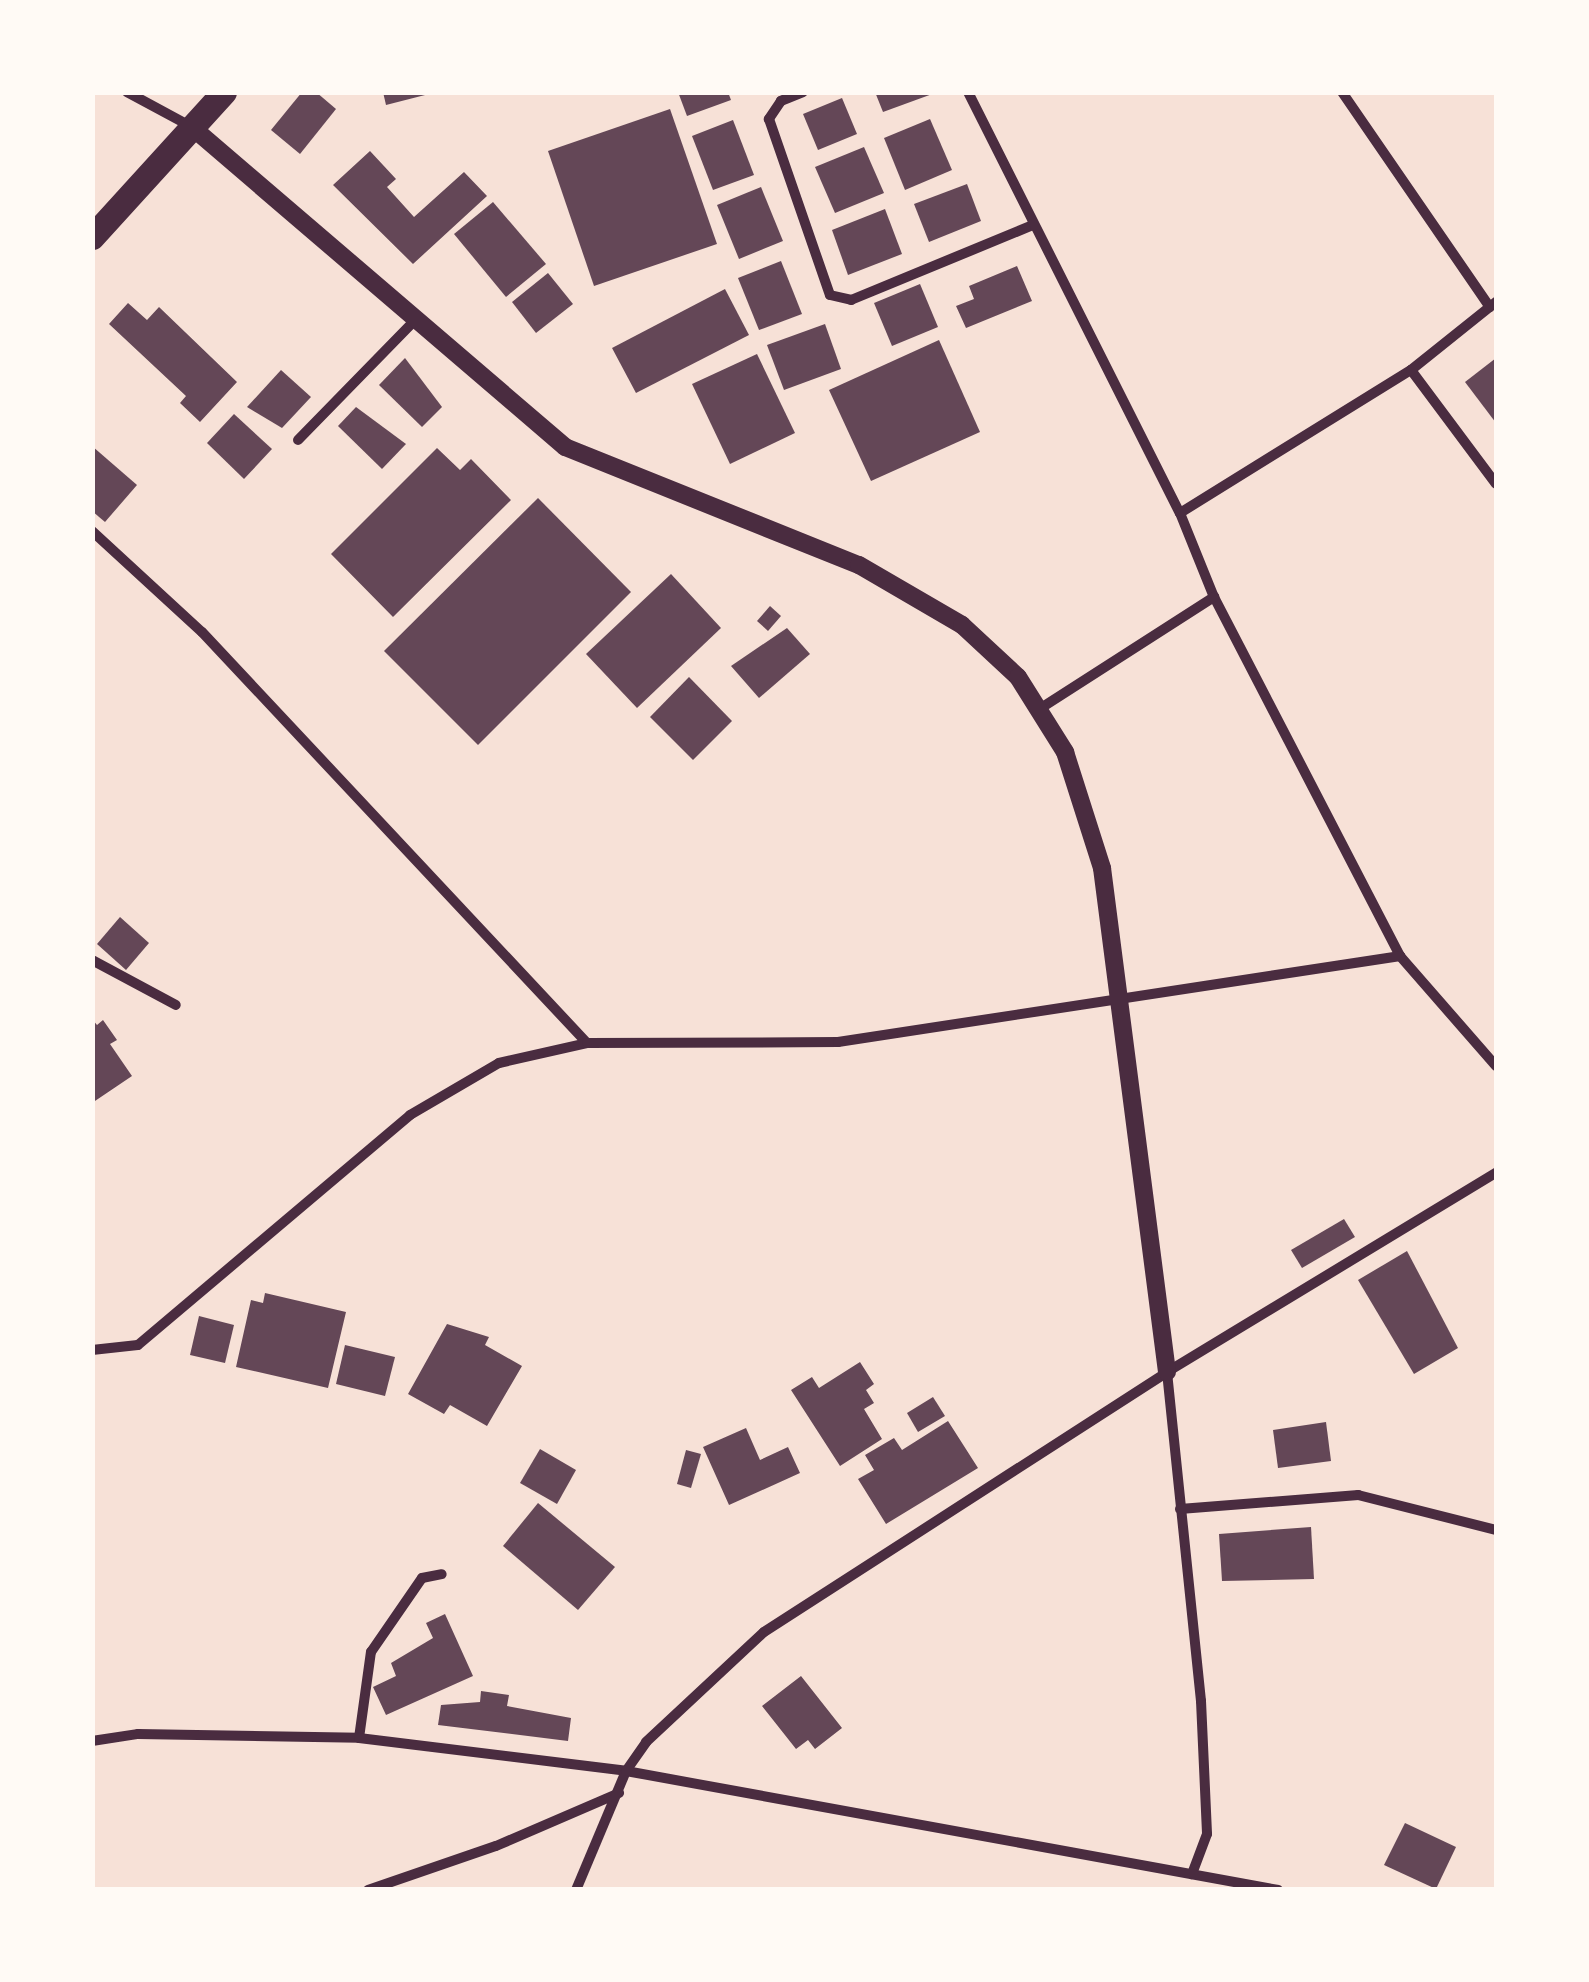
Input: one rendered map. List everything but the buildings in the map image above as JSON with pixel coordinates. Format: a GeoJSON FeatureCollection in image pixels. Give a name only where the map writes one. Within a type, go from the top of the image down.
{"type":"FeatureCollection","features":[{"type":"Feature","properties":{"kind":"main road"},"geometry":{"type":"LineString","coordinates":[[92,237],[224,92]]}},
{"type":"Feature","properties":{"kind":"street"},"geometry":{"type":"LineString","coordinates":[[126,92],[193,128],[414,321],[565,446],[859,565],[911,592],[991,651],[1041,708],[1065,752],[1102,868],[1120,998],[1167,1372],[1180,1509],[1206,1834],[1192,1874]]}},
{"type":"Feature","properties":{"kind":"street"},"geometry":{"type":"LineString","coordinates":[[803,92],[781,101],[769,119],[830,295],[850,300],[1033,225]]}},
{"type":"Feature","properties":{"kind":"street"},"geometry":{"type":"LineString","coordinates":[[968,92],[1180,513],[1214,597],[1400,956],[1496,1066]]}},
{"type":"Feature","properties":{"kind":"street"},"geometry":{"type":"LineString","coordinates":[[1180,513],[1411,370],[1494,304],[1342,92]]}},
{"type":"Feature","properties":{"kind":"street"},"geometry":{"type":"LineString","coordinates":[[298,440],[414,321]]}},
{"type":"Feature","properties":{"kind":"street"},"geometry":{"type":"LineString","coordinates":[[1411,370],[1496,484]]}},
{"type":"Feature","properties":{"kind":"street"},"geometry":{"type":"LineString","coordinates":[[92,531],[202,632],[586,1043]]}},
{"type":"Feature","properties":{"kind":"street"},"geometry":{"type":"LineString","coordinates":[[1041,708],[1214,597]]}},
{"type":"Feature","properties":{"kind":"street"},"geometry":{"type":"LineString","coordinates":[[92,1350],[138,1345],[457,1082],[499,1063],[586,1043],[838,1042],[1400,956]]}},
{"type":"Feature","properties":{"kind":"street"},"geometry":{"type":"LineString","coordinates":[[92,960],[176,1005]]}},
{"type":"Feature","properties":{"kind":"street"},"geometry":{"type":"LineString","coordinates":[[576,1890],[626,1771],[646,1742],[764,1632],[1167,1372],[1496,1174]]}},
{"type":"Feature","properties":{"kind":"street"},"geometry":{"type":"LineString","coordinates":[[1180,1509],[1358,1494],[1496,1530]]}},
{"type":"Feature","properties":{"kind":"street"},"geometry":{"type":"LineString","coordinates":[[359,1738],[371,1652],[422,1578],[442,1574]]}},
{"type":"Feature","properties":{"kind":"street"},"geometry":{"type":"LineString","coordinates":[[92,1740],[138,1734],[359,1738],[626,1771],[1278,1890]]}},
{"type":"Feature","properties":{"kind":"street"},"geometry":{"type":"LineString","coordinates":[[368,1890],[496,1846],[619,1793]]}}]}
